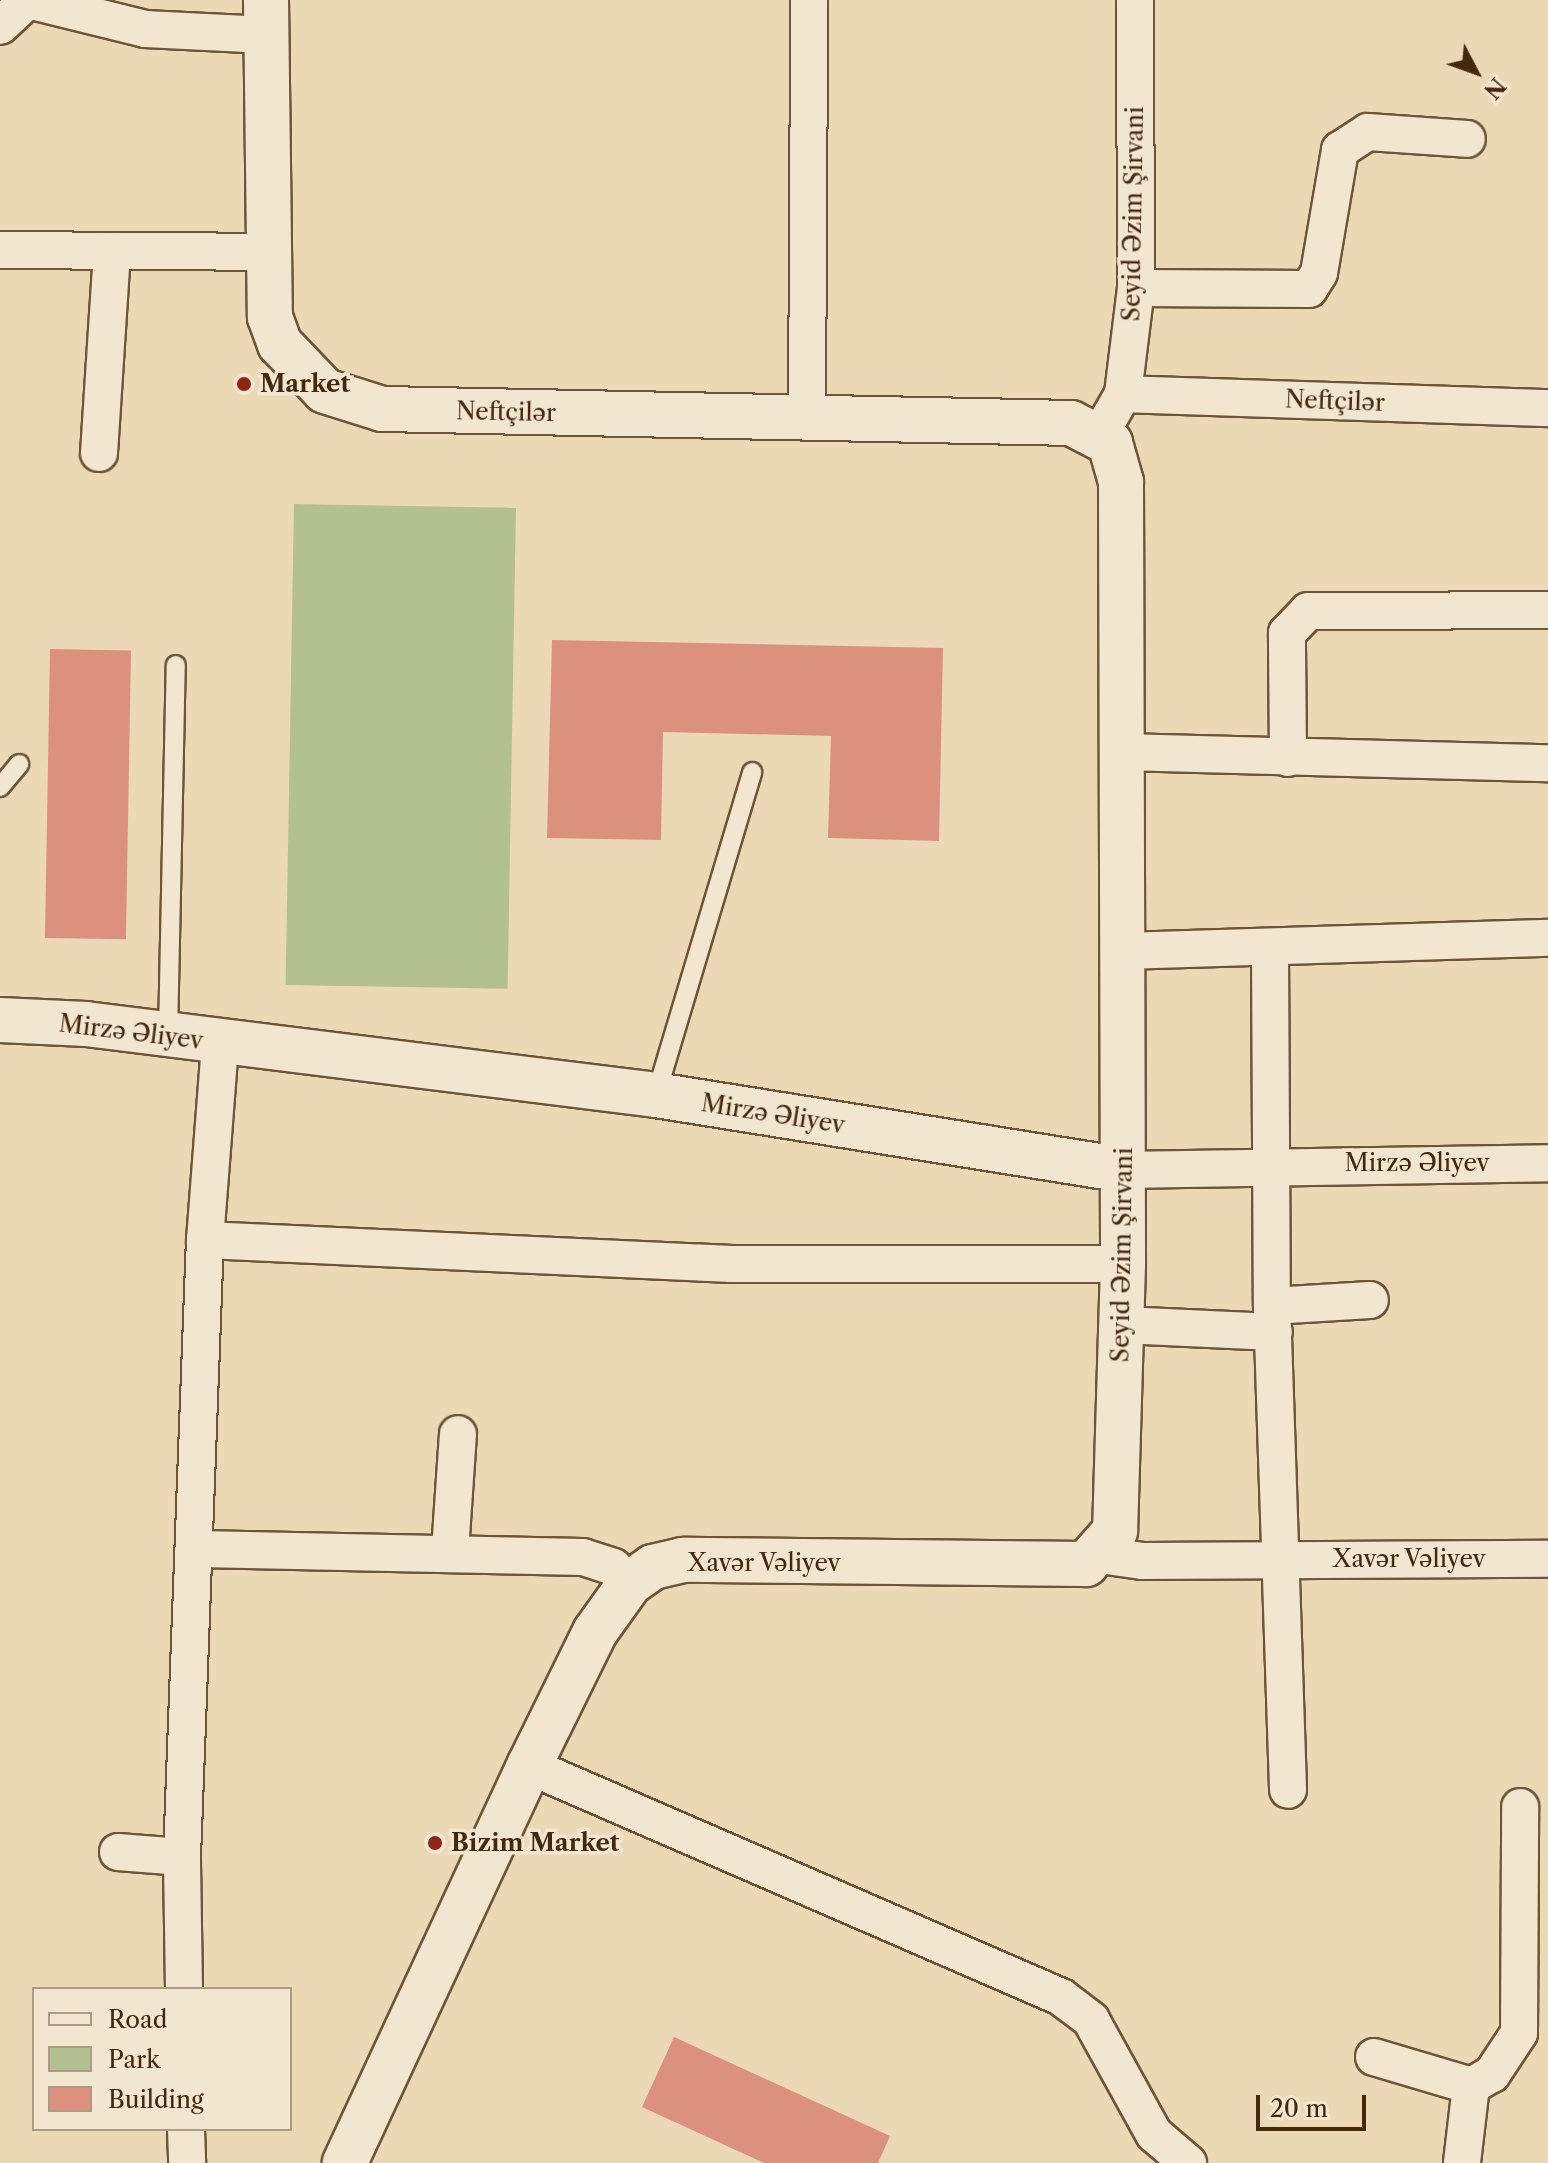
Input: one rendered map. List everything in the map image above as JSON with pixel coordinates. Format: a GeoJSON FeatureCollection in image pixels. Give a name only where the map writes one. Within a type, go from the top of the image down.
{"type":"FeatureCollection","features":[{"type":"Feature","properties":{"kind":"street"},"geometry":{"type":"LineString","coordinates":[[0,26],[28,0],[145,29],[266,17]]}},
{"type":"Feature","properties":{"kind":"street"},"geometry":{"type":"LineString","coordinates":[[807,417],[809,0]]}},
{"type":"Feature","properties":{"kind":"street","name":"Seyid Əzim Şirvani"},"geometry":{"type":"LineString","coordinates":[[1100,1555],[1115,1531],[1122,1325],[1125,951],[1121,482],[1115,454],[1100,434],[1123,394],[1136,288],[1135,0]]}},
{"type":"Feature","properties":{"kind":"street","name":"Neftçilər"},"geometry":{"type":"LineString","coordinates":[[266,17],[270,317],[280,344],[303,374],[350,404],[382,409],[1071,423],[1100,434]]}},
{"type":"Feature","properties":{"kind":"street"},"geometry":{"type":"LineString","coordinates":[[1136,288],[1309,289],[1319,273],[1340,150],[1368,132],[1467,139]]}},
{"type":"Feature","properties":{"kind":"street"},"geometry":{"type":"LineString","coordinates":[[0,250],[270,252]]}},
{"type":"Feature","properties":{"kind":"street"},"geometry":{"type":"LineString","coordinates":[[99,453],[112,253]]}},
{"type":"Feature","properties":{"kind":"street","name":"Neftçilər"},"geometry":{"type":"LineString","coordinates":[[1123,394],[1548,408]]}},
{"type":"Feature","properties":{"kind":"street"},"geometry":{"type":"LineString","coordinates":[[1288,758],[1287,633],[1308,611],[1548,610]]}},
{"type":"Feature","properties":{"kind":"street"},"geometry":{"type":"LineString","coordinates":[[1121,752],[1548,763]]}},
{"type":"Feature","properties":{"kind":"street"},"geometry":{"type":"LineString","coordinates":[[1125,951],[1270,949],[1548,938]]}},
{"type":"Feature","properties":{"kind":"street"},"geometry":{"type":"LineString","coordinates":[[1270,949],[1273,1319],[1288,1790]]}},
{"type":"Feature","properties":{"kind":"street","name":"Mirzə Əliyev"},"geometry":{"type":"LineString","coordinates":[[0,1020],[168,1035],[656,1095],[1124,1170],[1274,1163],[1548,1163]]}},
{"type":"Feature","properties":{"kind":"street"},"geometry":{"type":"LineString","coordinates":[[184,1987],[182,1857],[198,1549],[205,1240],[220,1043]]}},
{"type":"Feature","properties":{"kind":"street"},"geometry":{"type":"LineString","coordinates":[[205,1240],[732,1264],[1123,1264]]}},
{"type":"Feature","properties":{"kind":"street"},"geometry":{"type":"LineString","coordinates":[[1122,1325],[1273,1319],[1370,1300]]}},
{"type":"Feature","properties":{"kind":"street"},"geometry":{"type":"LineString","coordinates":[[450,1551],[458,1434]]}},
{"type":"Feature","properties":{"kind":"street"},"geometry":{"type":"LineString","coordinates":[[198,1549],[450,1551],[583,1557],[613,1567],[630,1583]]}},
{"type":"Feature","properties":{"kind":"street","name":"Xavər Vəliyev"},"geometry":{"type":"LineString","coordinates":[[345,2163],[529,1766],[595,1632],[630,1583],[653,1567],[683,1560],[1058,1566],[1086,1564],[1100,1555],[1142,1561],[1548,1559]]}},
{"type":"Feature","properties":{"kind":"street"},"geometry":{"type":"LineString","coordinates":[[529,1766],[1061,1997],[1091,2020],[1146,2122],[1188,2163]]}},
{"type":"Feature","properties":{"kind":"street"},"geometry":{"type":"LineString","coordinates":[[1374,2057],[1471,2086],[1492,2074],[1534,2032],[1520,1807]]}},
{"type":"Feature","properties":{"kind":"street"},"geometry":{"type":"LineString","coordinates":[[118,1852],[182,1857]]}},
{"type":"Feature","properties":{"kind":"street"},"geometry":{"type":"LineString","coordinates":[[1462,2163],[1471,2086]]}},
{"type":"Feature","properties":{"kind":"street"},"geometry":{"type":"LineString","coordinates":[[186,2131],[187,2163]]}},
{"type":"Feature","properties":{"kind":"lane"},"geometry":{"type":"LineString","coordinates":[[168,1035],[176,665]]}},
{"type":"Feature","properties":{"kind":"lane"},"geometry":{"type":"LineString","coordinates":[[0,787],[19,764]]}},
{"type":"Feature","properties":{"kind":"lane"},"geometry":{"type":"LineString","coordinates":[[656,1095],[752,772]]}},
{"type":"Feature","properties":{"kind":"green space"},"geometry":{"type":"Polygon","coordinates":[[[294,504],[516,508],[508,989],[286,985],[294,504]]]}},
{"type":"Feature","properties":{"kind":"building"},"geometry":{"type":"Polygon","coordinates":[[[552,640],[943,648],[939,841],[828,838],[831,736],[663,732],[661,840],[547,838],[552,640]]]}},
{"type":"Feature","properties":{"kind":"building"},"geometry":{"type":"Polygon","coordinates":[[[50,649],[131,650],[126,939],[45,938],[50,649]]]}},
{"type":"Feature","properties":{"kind":"building"},"geometry":{"type":"Polygon","coordinates":[[[674,2037],[890,2136],[878,2163],[764,2163],[642,2107],[674,2037]]]}},
{"type":"Feature","properties":{"kind":"place","name":"Market"},"geometry":{"type":"Point","coordinates":[244,384]}},
{"type":"Feature","properties":{"kind":"place","name":"Bizim Market"},"geometry":{"type":"Point","coordinates":[435,1843]}}]}
